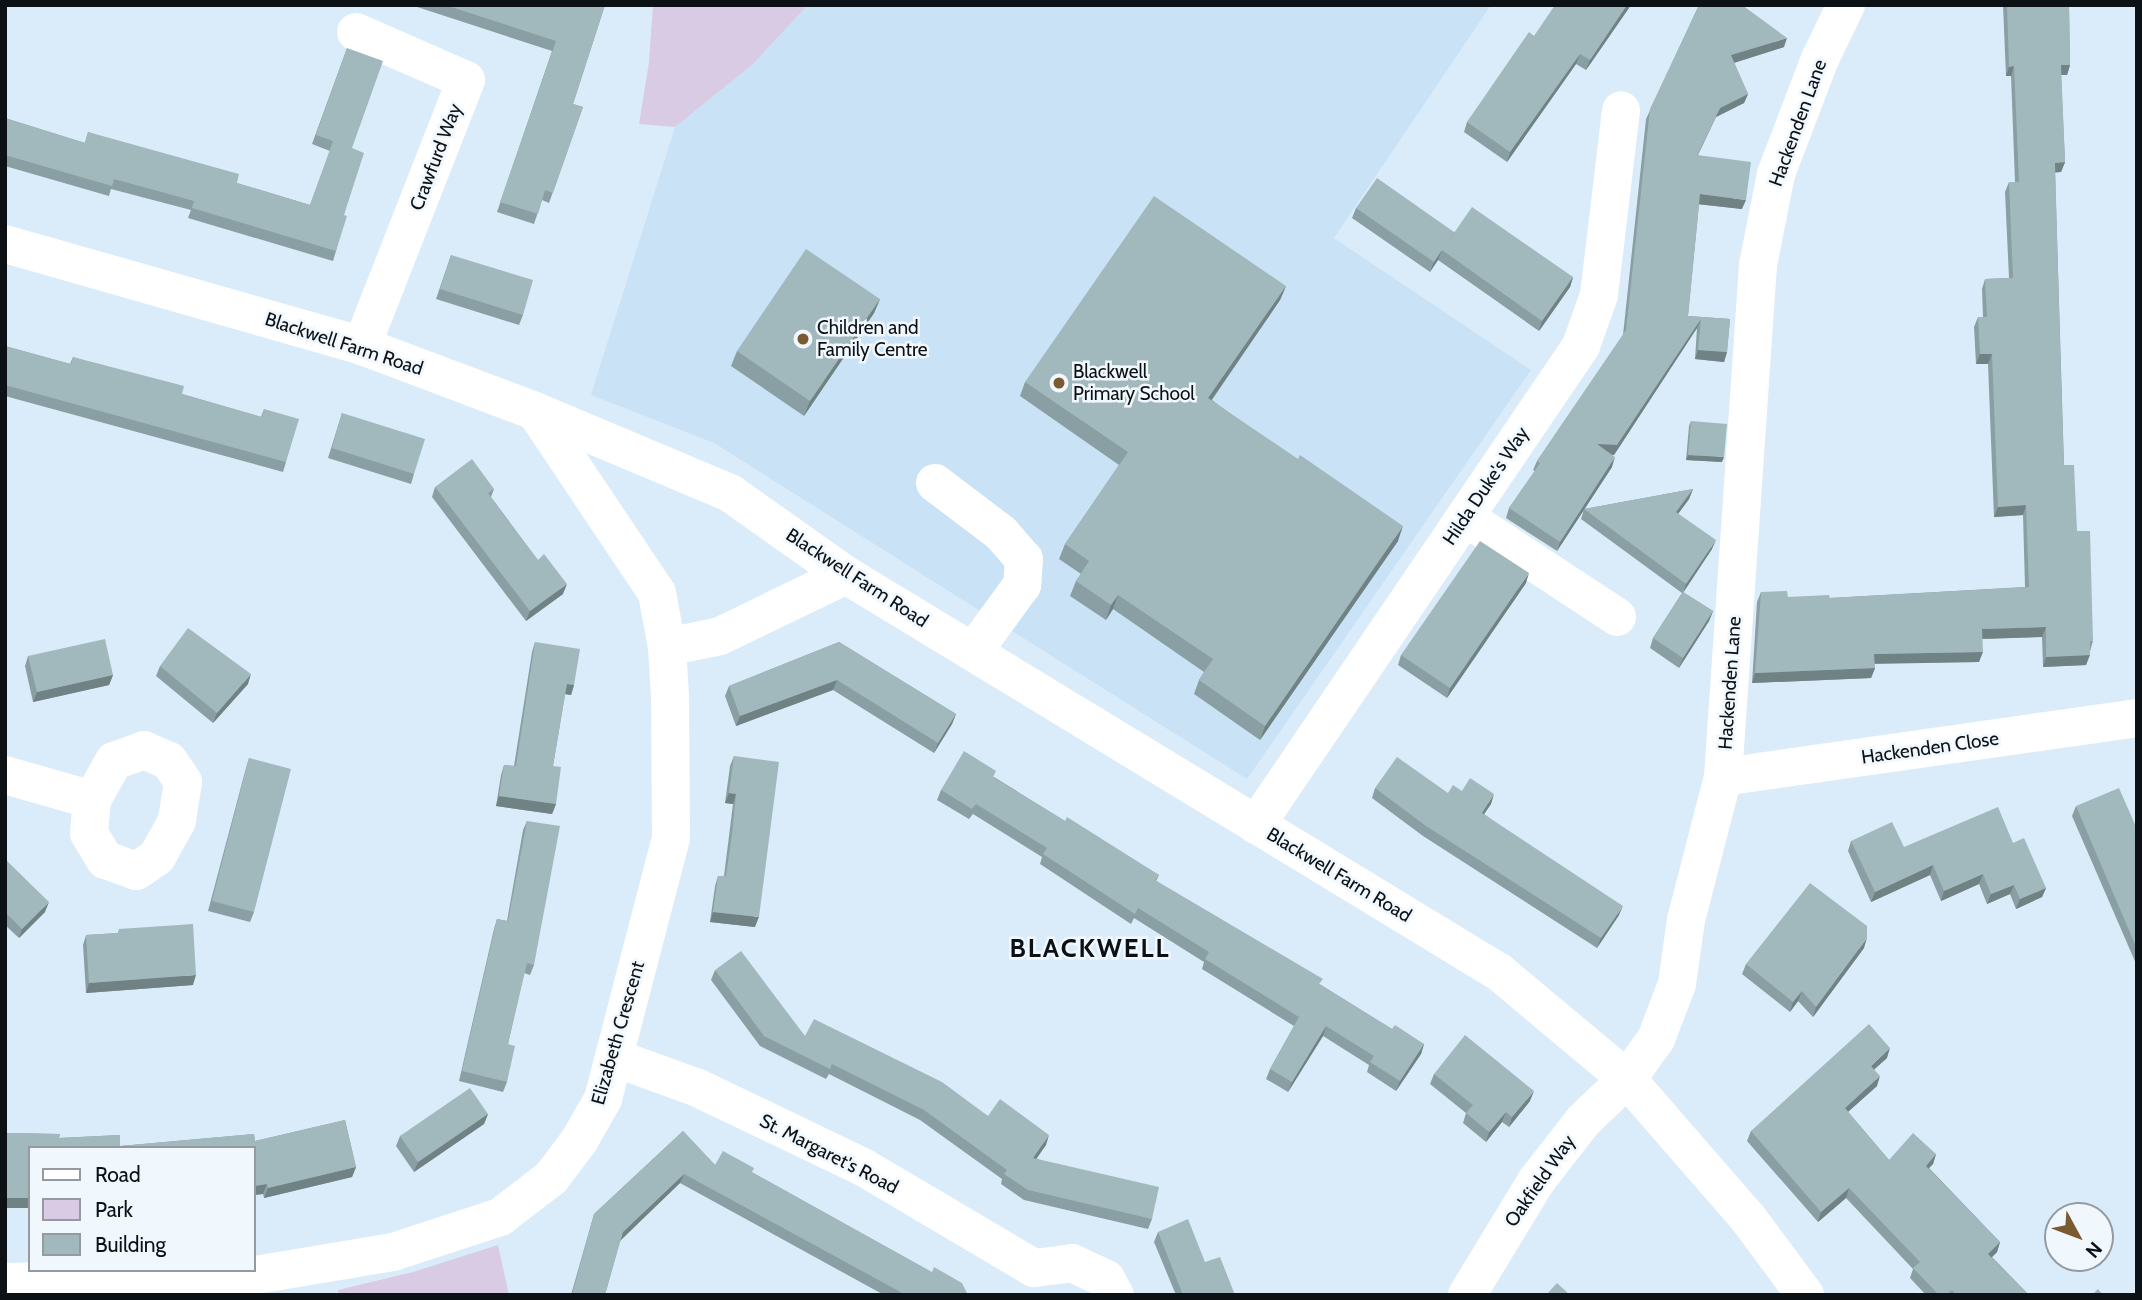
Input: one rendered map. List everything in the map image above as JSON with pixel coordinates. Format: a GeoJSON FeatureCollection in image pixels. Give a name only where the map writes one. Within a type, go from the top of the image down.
{"type":"FeatureCollection","features":[{"type":"Feature","properties":{"kind":"street","name":"Hackenden Lane"},"geometry":{"type":"LineString","coordinates":[[1627,1079],[1656,1039],[1677,984],[1686,920],[1723,777],[1758,265],[1776,174],[1820,59],[1846,5]]}},
{"type":"Feature","properties":{"kind":"street","name":"Crawfurd Way"},"geometry":{"type":"LineString","coordinates":[[356,32],[466,80],[362,346]]}},
{"type":"Feature","properties":{"kind":"street","name":"Hilda Duke's Way"},"geometry":{"type":"LineString","coordinates":[[1256,825],[1581,346],[1600,295],[1621,110]]}},
{"type":"Feature","properties":{"kind":"street","name":"Blackwell Farm Road"},"geometry":{"type":"LineString","coordinates":[[5,244],[362,346],[535,411],[730,493],[846,575],[1499,972],[1627,1079]]}},
{"type":"Feature","properties":{"kind":"street","name":"Elizabeth Crescent"},"geometry":{"type":"LineString","coordinates":[[5,1282],[249,1276],[393,1252],[500,1217],[551,1178],[579,1141],[603,1099],[671,838],[667,647],[657,593],[535,411]]}},
{"type":"Feature","properties":{"kind":"street"},"geometry":{"type":"LineString","coordinates":[[935,483],[1001,533],[1024,559],[1022,585],[973,652]]}},
{"type":"Feature","properties":{"kind":"street"},"geometry":{"type":"LineString","coordinates":[[1465,517],[1617,617]]}},
{"type":"Feature","properties":{"kind":"street"},"geometry":{"type":"LineString","coordinates":[[667,647],[720,636],[846,575]]}},
{"type":"Feature","properties":{"kind":"street","name":"Hackenden Close"},"geometry":{"type":"LineString","coordinates":[[1723,777],[2137,718]]}},
{"type":"Feature","properties":{"kind":"street"},"geometry":{"type":"LineString","coordinates":[[5,775],[92,800]]}},
{"type":"Feature","properties":{"kind":"street","name":"St. Margaret's Road"},"geometry":{"type":"LineString","coordinates":[[615,1058],[698,1088],[863,1167],[1035,1282],[1072,1263],[1106,1279],[1115,1295]]}},
{"type":"Feature","properties":{"kind":"street"},"geometry":{"type":"LineString","coordinates":[[1627,1079],[1748,1218],[1805,1295]]}},
{"type":"Feature","properties":{"kind":"street","name":"Oakfield Way"},"geometry":{"type":"LineString","coordinates":[[1467,1295],[1537,1180],[1583,1121],[1627,1079]]}},
{"type":"Feature","properties":{"kind":"shaded area","name":"Blackwell Primary School"},"geometry":{"type":"Polygon","coordinates":[[[808,5],[1491,5],[1334,238],[1531,370],[1247,779],[714,443],[591,395],[675,127],[753,64],[808,5]]]}},
{"type":"Feature","properties":{"kind":"green space"},"geometry":{"type":"Polygon","coordinates":[[[653,5],[808,5],[753,64],[675,127],[639,124],[649,62],[653,5]]]}},
{"type":"Feature","properties":{"kind":"green space"},"geometry":{"type":"Polygon","coordinates":[[[498,1245],[509,1295],[339,1295],[338,1290],[413,1272],[498,1245]]]}},
{"type":"Feature","properties":{"kind":"building"},"geometry":{"type":"Polygon","coordinates":[[[445,5],[605,5],[573,104],[583,107],[553,193],[545,190],[538,214],[500,202],[556,41],[445,5]]]}},
{"type":"Feature","properties":{"kind":"building"},"geometry":{"type":"Polygon","coordinates":[[[1555,5],[1627,5],[1590,60],[1580,54],[1510,152],[1467,122],[1529,32],[1534,36],[1555,5]]]}},
{"type":"Feature","properties":{"kind":"building"},"geometry":{"type":"Polygon","coordinates":[[[1699,5],[1742,5],[1787,38],[1731,55],[1748,94],[1720,108],[1697,155],[1751,162],[1746,200],[1700,194],[1688,316],[1730,319],[1727,352],[1698,350],[1701,319],[1617,445],[1597,444],[1615,457],[1560,542],[1509,508],[1540,463],[1537,461],[1626,330],[1650,109],[1699,5]]]}},
{"type":"Feature","properties":{"kind":"building"},"geometry":{"type":"Polygon","coordinates":[[[2007,5],[2069,5],[2070,65],[2061,65],[2065,162],[2055,163],[2062,412],[2064,465],[2074,465],[2077,531],[2090,531],[2093,641],[2090,641],[2090,655],[2046,657],[2046,627],[1982,629],[1983,652],[1874,654],[1875,668],[1755,673],[1761,592],[1787,591],[1788,597],[1829,595],[1830,598],[2029,587],[2026,505],[1998,507],[1992,354],[1980,354],[1978,317],[1987,317],[1985,279],[2013,278],[2009,182],[2019,182],[2014,66],[2009,67],[2007,5]]]}},
{"type":"Feature","properties":{"kind":"building"},"geometry":{"type":"Polygon","coordinates":[[[347,48],[383,61],[352,148],[364,153],[344,215],[347,216],[336,251],[192,208],[194,201],[114,179],[112,186],[5,155],[5,118],[85,143],[88,132],[239,174],[237,183],[310,205],[333,141],[316,135],[347,48]]]}},
{"type":"Feature","properties":{"kind":"building"},"geometry":{"type":"Polygon","coordinates":[[[1377,178],[1454,232],[1447,243],[1472,207],[1573,277],[1542,321],[1442,250],[1434,262],[1356,208],[1377,178]]]}},
{"type":"Feature","properties":{"kind":"building"},"geometry":{"type":"Polygon","coordinates":[[[1154,196],[1286,286],[1208,398],[1298,459],[1300,455],[1403,526],[1265,726],[1199,680],[1213,659],[1118,595],[1111,605],[1076,581],[1089,561],[1065,544],[1128,452],[1025,382],[1154,196]]]}},
{"type":"Feature","properties":{"kind":"building","name":"Children and Family Centre"},"geometry":{"type":"Polygon","coordinates":[[[806,249],[880,299],[810,401],[737,351],[806,249]]]}},
{"type":"Feature","properties":{"kind":"building"},"geometry":{"type":"Polygon","coordinates":[[[451,255],[533,280],[523,315],[440,289],[451,255]]]}},
{"type":"Feature","properties":{"kind":"building"},"geometry":{"type":"Polygon","coordinates":[[[5,346],[71,364],[73,357],[184,386],[182,394],[262,417],[264,409],[299,419],[286,462],[5,385],[5,346]]]}},
{"type":"Feature","properties":{"kind":"building"},"geometry":{"type":"Polygon","coordinates":[[[342,413],[425,439],[414,474],[332,448],[342,413]]]}},
{"type":"Feature","properties":{"kind":"building"},"geometry":{"type":"Polygon","coordinates":[[[1691,421],[1727,424],[1724,457],[1688,455],[1691,421]]]}},
{"type":"Feature","properties":{"kind":"building"},"geometry":{"type":"Polygon","coordinates":[[[472,459],[494,489],[488,493],[512,526],[538,560],[544,554],[567,584],[530,611],[435,487],[472,459]]]}},
{"type":"Feature","properties":{"kind":"building"},"geometry":{"type":"Polygon","coordinates":[[[1693,489],[1676,512],[1716,540],[1686,584],[1584,509],[1693,489]]]}},
{"type":"Feature","properties":{"kind":"building"},"geometry":{"type":"Polygon","coordinates":[[[1480,541],[1529,573],[1450,688],[1401,655],[1480,541]]]}},
{"type":"Feature","properties":{"kind":"building"},"geometry":{"type":"Polygon","coordinates":[[[1683,592],[1713,611],[1683,658],[1653,638],[1683,592]]]}},
{"type":"Feature","properties":{"kind":"building"},"geometry":{"type":"Polygon","coordinates":[[[188,628],[251,674],[217,713],[160,666],[188,628]]]}},
{"type":"Feature","properties":{"kind":"building"},"geometry":{"type":"Polygon","coordinates":[[[105,639],[113,675],[37,692],[28,656],[105,639]]]}},
{"type":"Feature","properties":{"kind":"building"},"geometry":{"type":"Polygon","coordinates":[[[535,642],[580,649],[574,685],[567,684],[553,766],[561,767],[556,804],[499,796],[504,765],[516,766],[535,642]]]}},
{"type":"Feature","properties":{"kind":"building"},"geometry":{"type":"Polygon","coordinates":[[[839,642],[956,714],[938,743],[837,680],[740,716],[729,686],[839,642]]]}},
{"type":"Feature","properties":{"kind":"building"},"geometry":{"type":"Polygon","coordinates":[[[964,751],[996,771],[993,777],[1065,821],[1067,817],[1159,875],[1155,880],[1323,979],[1319,984],[1392,1029],[1395,1025],[1424,1044],[1400,1081],[1370,1062],[1374,1056],[1326,1026],[1292,1082],[1270,1069],[1299,1017],[1205,959],[1209,952],[1138,908],[1135,914],[1043,854],[1047,848],[976,804],[972,809],[941,790],[964,751]]]}},
{"type":"Feature","properties":{"kind":"building"},"geometry":{"type":"Polygon","coordinates":[[[734,756],[779,762],[759,917],[713,912],[718,876],[726,876],[732,834],[736,794],[729,793],[734,756]]]}},
{"type":"Feature","properties":{"kind":"building"},"geometry":{"type":"Polygon","coordinates":[[[1397,757],[1448,793],[1453,785],[1462,791],[1470,778],[1494,794],[1482,813],[1623,906],[1601,938],[1426,826],[1375,788],[1397,757]]]}},
{"type":"Feature","properties":{"kind":"building"},"geometry":{"type":"Polygon","coordinates":[[[249,758],[291,769],[254,912],[212,901],[249,758]]]}},
{"type":"Feature","properties":{"kind":"building"},"geometry":{"type":"Polygon","coordinates":[[[2119,788],[2137,829],[2137,949],[2076,806],[2119,788]]]}},
{"type":"Feature","properties":{"kind":"building"},"geometry":{"type":"Polygon","coordinates":[[[1998,807],[2013,843],[2024,838],[2046,888],[2020,899],[2014,885],[1991,894],[1983,874],[1944,891],[1933,865],[1875,892],[1851,841],[1892,822],[1904,847],[1998,807]]]}},
{"type":"Feature","properties":{"kind":"building"},"geometry":{"type":"Polygon","coordinates":[[[527,821],[560,826],[534,965],[527,963],[508,1044],[515,1046],[507,1082],[462,1071],[497,919],[508,921],[527,821]]]}},
{"type":"Feature","properties":{"kind":"building"},"geometry":{"type":"Polygon","coordinates":[[[5,859],[49,902],[22,929],[5,912],[5,859]]]}},
{"type":"Feature","properties":{"kind":"building"},"geometry":{"type":"Polygon","coordinates":[[[1810,883],[1867,926],[1867,938],[1816,1007],[1802,991],[1793,1002],[1746,964],[1810,883]]]}},
{"type":"Feature","properties":{"kind":"building"},"geometry":{"type":"Polygon","coordinates":[[[193,924],[196,975],[89,983],[86,935],[119,933],[119,929],[193,924]]]}},
{"type":"Feature","properties":{"kind":"building"},"geometry":{"type":"Polygon","coordinates":[[[741,951],[805,1036],[814,1019],[942,1082],[988,1116],[1000,1099],[1049,1135],[1033,1158],[1159,1187],[1152,1219],[1028,1190],[1004,1174],[1007,1170],[924,1110],[832,1064],[830,1069],[764,1036],[715,970],[741,951]]]}},
{"type":"Feature","properties":{"kind":"building"},"geometry":{"type":"Polygon","coordinates":[[[1869,1024],[1890,1048],[1871,1066],[1880,1076],[1845,1108],[1889,1160],[1913,1133],[1936,1154],[1926,1166],[2000,1242],[1988,1254],[2029,1295],[1956,1295],[1952,1290],[1946,1295],[1939,1295],[1913,1268],[1920,1262],[1849,1188],[1821,1212],[1751,1131],[1869,1024]]]}},
{"type":"Feature","properties":{"kind":"building"},"geometry":{"type":"Polygon","coordinates":[[[1465,1035],[1534,1091],[1512,1117],[1506,1112],[1489,1132],[1466,1113],[1473,1105],[1434,1074],[1465,1035]]]}},
{"type":"Feature","properties":{"kind":"building"},"geometry":{"type":"Polygon","coordinates":[[[470,1088],[488,1114],[418,1162],[400,1136],[470,1088]]]}},
{"type":"Feature","properties":{"kind":"building"},"geometry":{"type":"Polygon","coordinates":[[[345,1120],[356,1167],[268,1188],[267,1184],[256,1186],[256,1146],[120,1146],[254,1134],[255,1141],[345,1120]]]}},
{"type":"Feature","properties":{"kind":"building"},"geometry":{"type":"Polygon","coordinates":[[[683,1131],[715,1165],[723,1151],[754,1168],[752,1172],[932,1272],[934,1267],[962,1283],[968,1295],[906,1295],[684,1174],[623,1232],[605,1295],[572,1295],[594,1214],[683,1131]]]}},
{"type":"Feature","properties":{"kind":"building"},"geometry":{"type":"Polygon","coordinates":[[[5,1133],[60,1134],[59,1138],[120,1135],[120,1146],[28,1146],[28,1198],[5,1198],[5,1133]]]}},
{"type":"Feature","properties":{"kind":"building"},"geometry":{"type":"Polygon","coordinates":[[[1188,1219],[1205,1262],[1220,1257],[1235,1295],[1183,1295],[1158,1232],[1188,1219]]]}},
{"type":"Feature","properties":{"kind":"building"},"geometry":{"type":"Polygon","coordinates":[[[1557,1283],[1570,1295],[1546,1295],[1557,1283]]]}},
{"type":"Feature","properties":{"kind":"building"},"geometry":{"type":"Polygon","coordinates":[[[2098,1289],[2103,1295],[2092,1295],[2098,1289]]]}},
{"type":"Feature","properties":{"kind":"place","name":"Children and Family Centre"},"geometry":{"type":"Point","coordinates":[803,339]}},
{"type":"Feature","properties":{"kind":"place","name":"Blackwell Primary School"},"geometry":{"type":"Point","coordinates":[1059,383]}},
{"type":"Feature","properties":{"kind":"district","name":"BLACKWELL"},"geometry":{"type":"Point","coordinates":[1090,949]}}]}
